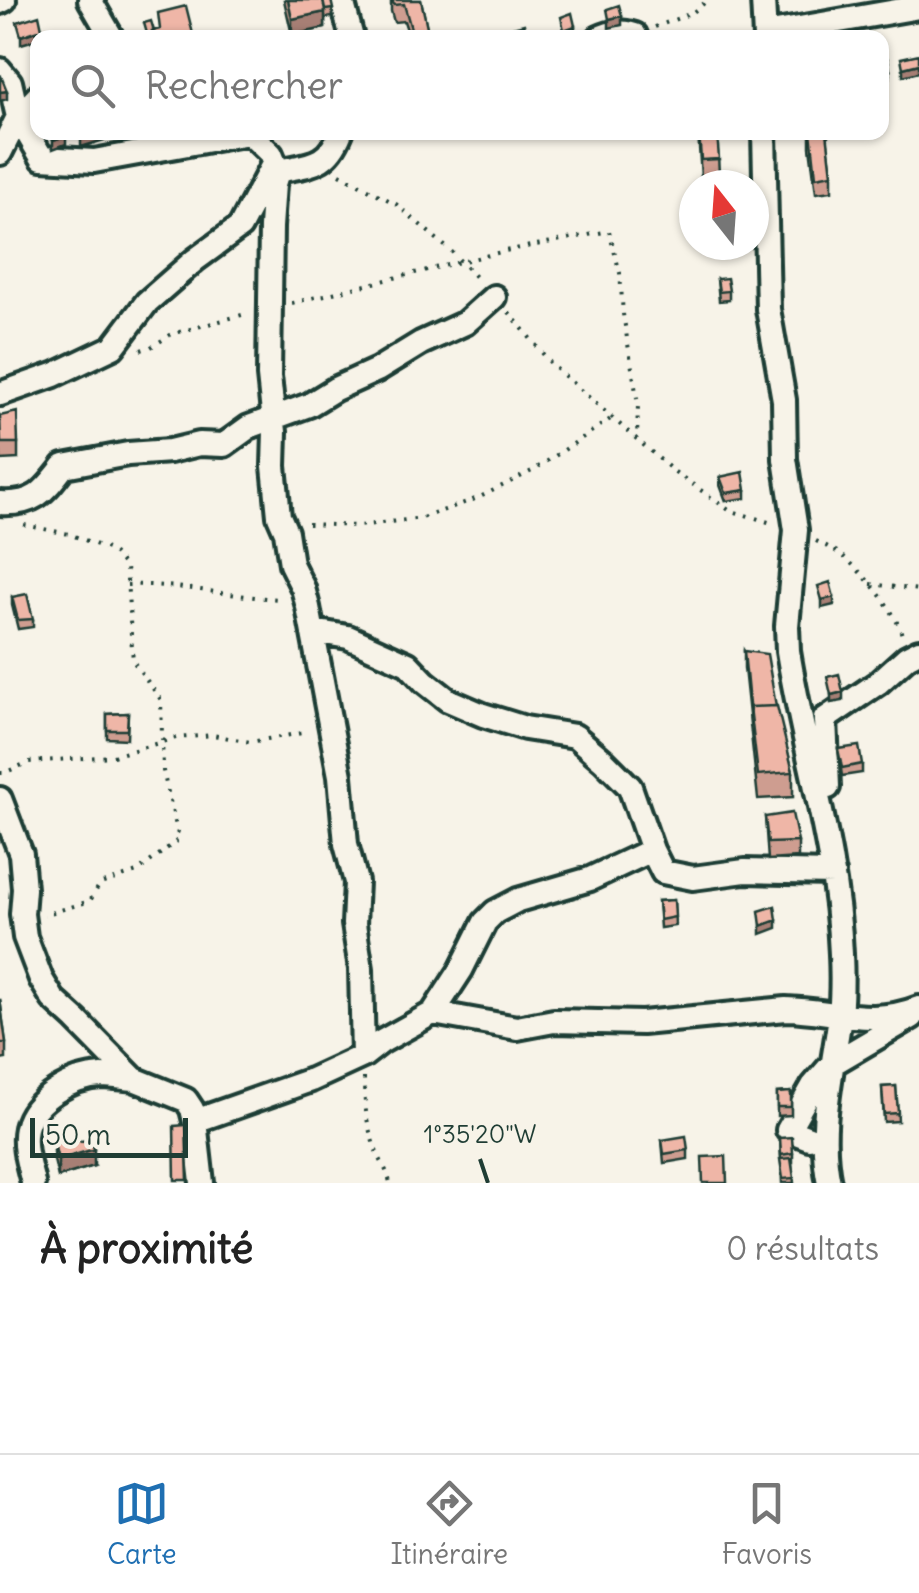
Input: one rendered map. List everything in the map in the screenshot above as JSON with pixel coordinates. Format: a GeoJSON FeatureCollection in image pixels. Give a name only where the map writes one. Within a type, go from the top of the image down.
{"type":"FeatureCollection","features":[{"type":"Feature","properties":{"kind":"street"},"geometry":{"type":"LineString","coordinates":[[342,0],[350,30]]}},
{"type":"Feature","properties":{"kind":"street"},"geometry":{"type":"LineString","coordinates":[[764,0],[765,30]]}},
{"type":"Feature","properties":{"kind":"street"},"geometry":{"type":"LineString","coordinates":[[797,30],[919,7]]}},
{"type":"Feature","properties":{"kind":"street"},"geometry":{"type":"LineString","coordinates":[[0,70],[10,82],[18,116],[30,137]]}},
{"type":"Feature","properties":{"kind":"street"},"geometry":{"type":"LineString","coordinates":[[0,153],[18,116],[30,104]]}},
{"type":"Feature","properties":{"kind":"street"},"geometry":{"type":"LineString","coordinates":[[32,140],[42,158],[94,161],[212,140]]}},
{"type":"Feature","properties":{"kind":"street"},"geometry":{"type":"LineString","coordinates":[[258,140],[276,166],[271,228],[270,376],[279,516],[314,631],[340,776],[346,844],[356,882],[354,924],[361,969],[363,1056]]}},
{"type":"Feature","properties":{"kind":"street"},"geometry":{"type":"LineString","coordinates":[[276,166],[318,162],[329,156],[337,140]]}},
{"type":"Feature","properties":{"kind":"street"},"geometry":{"type":"LineString","coordinates":[[764,140],[768,309],[784,400],[785,459],[796,530],[788,651],[831,862]]}},
{"type":"Feature","properties":{"kind":"street"},"geometry":{"type":"LineString","coordinates":[[0,394],[112,347],[147,302],[240,227],[276,166]]}},
{"type":"Feature","properties":{"kind":"street"},"geometry":{"type":"LineString","coordinates":[[0,502],[20,504],[44,491],[64,466],[198,444],[224,445],[248,427],[308,405],[465,323],[494,297]]}},
{"type":"Feature","properties":{"kind":"street"},"geometry":{"type":"LineString","coordinates":[[314,631],[348,637],[408,664],[448,700],[483,715],[525,728],[575,736],[630,787],[663,872],[693,878],[831,862]]}},
{"type":"Feature","properties":{"kind":"street"},"geometry":{"type":"LineString","coordinates":[[828,1183],[823,1130],[842,986],[831,862],[825,719],[878,684],[913,654]]}},
{"type":"Feature","properties":{"kind":"street"},"geometry":{"type":"LineString","coordinates":[[0,799],[21,854],[25,936],[42,979],[53,999],[134,1079]]}},
{"type":"Feature","properties":{"kind":"street"},"geometry":{"type":"LineString","coordinates":[[194,1121],[311,1080],[363,1056],[433,1012],[461,970],[485,922],[495,912],[518,900],[590,879],[652,850]]}},
{"type":"Feature","properties":{"kind":"street"},"geometry":{"type":"LineString","coordinates":[[433,1012],[517,1028],[554,1021],[642,1023],[786,1009],[875,1017],[919,1010]]}},
{"type":"Feature","properties":{"kind":"street"},"geometry":{"type":"LineString","coordinates":[[828,1183],[809,1138],[788,1130],[813,1086],[832,1064],[919,1010]]}},
{"type":"Feature","properties":{"kind":"street"},"geometry":{"type":"LineString","coordinates":[[33,1183],[25,1130],[30,1118],[58,1090],[100,1076],[134,1079],[186,1100],[192,1109],[202,1183]]}},
{"type":"Feature","properties":{"kind":"path"},"geometry":{"type":"LineString","coordinates":[[650,30],[692,13],[708,0]]}},
{"type":"Feature","properties":{"kind":"path"},"geometry":{"type":"LineString","coordinates":[[318,162],[396,204],[462,262],[524,328],[552,365],[672,470],[729,510],[796,530],[842,554],[899,624],[913,654]]}},
{"type":"Feature","properties":{"kind":"path"},"geometry":{"type":"LineString","coordinates":[[112,347],[129,354],[172,334],[270,307],[609,230],[620,274],[638,404],[636,440]]}},
{"type":"Feature","properties":{"kind":"path"},"geometry":{"type":"LineString","coordinates":[[279,516],[314,526],[358,526],[422,518],[478,498],[534,470],[612,418]]}},
{"type":"Feature","properties":{"kind":"path"},"geometry":{"type":"LineString","coordinates":[[14,522],[70,534],[110,550],[126,567],[133,661],[160,700],[163,771],[179,839],[137,872],[100,884],[90,901],[23,921]]}},
{"type":"Feature","properties":{"kind":"path"},"geometry":{"type":"LineString","coordinates":[[127,585],[154,584],[306,600]]}},
{"type":"Feature","properties":{"kind":"path"},"geometry":{"type":"LineString","coordinates":[[870,584],[919,590]]}},
{"type":"Feature","properties":{"kind":"path"},"geometry":{"type":"LineString","coordinates":[[0,772],[4,774],[30,762],[113,756],[176,738],[213,734],[250,742],[330,727]]}},
{"type":"Feature","properties":{"kind":"path"},"geometry":{"type":"LineString","coordinates":[[363,1056],[365,1113],[375,1150],[387,1169],[390,1183]]}},
{"type":"Feature","properties":{"kind":"building"},"geometry":{"type":"Polygon","coordinates":[[[288,0],[323,0],[325,12],[292,19],[288,0]]]}},
{"type":"Feature","properties":{"kind":"building"},"geometry":{"type":"Polygon","coordinates":[[[323,0],[331,0],[333,9],[325,10],[323,0]]]}},
{"type":"Feature","properties":{"kind":"building"},"geometry":{"type":"Polygon","coordinates":[[[392,0],[421,0],[428,30],[407,30],[411,29],[404,4],[394,5],[392,0]]]}},
{"type":"Feature","properties":{"kind":"building"},"geometry":{"type":"Polygon","coordinates":[[[619,5],[622,16],[609,19],[607,9],[619,5]]]}},
{"type":"Feature","properties":{"kind":"building"},"geometry":{"type":"Polygon","coordinates":[[[186,6],[192,30],[156,30],[160,29],[158,13],[186,6]]]}},
{"type":"Feature","properties":{"kind":"building"},"geometry":{"type":"Polygon","coordinates":[[[572,13],[575,26],[564,30],[561,17],[572,13]]]}},
{"type":"Feature","properties":{"kind":"building"},"geometry":{"type":"Polygon","coordinates":[[[39,15],[42,29],[21,36],[17,22],[39,15]]]}},
{"type":"Feature","properties":{"kind":"building"},"geometry":{"type":"Polygon","coordinates":[[[919,54],[919,64],[903,68],[901,58],[919,54]]]}},
{"type":"Feature","properties":{"kind":"building"},"geometry":{"type":"Polygon","coordinates":[[[1,76],[7,91],[0,92],[1,76]]]}},
{"type":"Feature","properties":{"kind":"building"},"geometry":{"type":"Polygon","coordinates":[[[700,140],[718,140],[719,159],[701,160],[700,140]]]}},
{"type":"Feature","properties":{"kind":"building"},"geometry":{"type":"Polygon","coordinates":[[[812,140],[828,140],[832,174],[816,177],[812,140]]]}},
{"type":"Feature","properties":{"kind":"building"},"geometry":{"type":"Polygon","coordinates":[[[727,278],[729,291],[719,292],[717,279],[727,278]]]}},
{"type":"Feature","properties":{"kind":"building"},"geometry":{"type":"Polygon","coordinates":[[[17,412],[18,443],[1,443],[0,416],[17,412]]]}},
{"type":"Feature","properties":{"kind":"building"},"geometry":{"type":"Polygon","coordinates":[[[743,472],[746,490],[726,493],[720,477],[743,472]]]}},
{"type":"Feature","properties":{"kind":"building"},"geometry":{"type":"Polygon","coordinates":[[[830,582],[834,597],[822,600],[818,586],[830,582]]]}},
{"type":"Feature","properties":{"kind":"building"},"geometry":{"type":"Polygon","coordinates":[[[27,594],[33,619],[18,620],[12,597],[27,594]]]}},
{"type":"Feature","properties":{"kind":"building"},"geometry":{"type":"Polygon","coordinates":[[[744,651],[767,654],[776,706],[750,707],[750,715],[744,651]]]}},
{"type":"Feature","properties":{"kind":"building"},"geometry":{"type":"Polygon","coordinates":[[[839,674],[843,692],[831,695],[827,677],[839,674]]]}},
{"type":"Feature","properties":{"kind":"building"},"geometry":{"type":"Polygon","coordinates":[[[777,706],[793,772],[758,775],[750,707],[777,706]]]}},
{"type":"Feature","properties":{"kind":"building"},"geometry":{"type":"Polygon","coordinates":[[[128,713],[127,730],[107,730],[107,714],[128,713]]]}},
{"type":"Feature","properties":{"kind":"building"},"geometry":{"type":"Polygon","coordinates":[[[859,746],[862,764],[842,768],[838,749],[859,746]]]}},
{"type":"Feature","properties":{"kind":"building"},"geometry":{"type":"Polygon","coordinates":[[[792,813],[798,842],[768,843],[765,817],[792,813]]]}},
{"type":"Feature","properties":{"kind":"building"},"geometry":{"type":"Polygon","coordinates":[[[674,900],[675,917],[660,920],[658,901],[674,900]]]}},
{"type":"Feature","properties":{"kind":"building"},"geometry":{"type":"Polygon","coordinates":[[[775,906],[777,920],[761,926],[759,911],[775,906]]]}},
{"type":"Feature","properties":{"kind":"building"},"geometry":{"type":"Polygon","coordinates":[[[0,999],[6,1043],[0,1043],[0,999]]]}},
{"type":"Feature","properties":{"kind":"building"},"geometry":{"type":"Polygon","coordinates":[[[896,1086],[898,1113],[884,1114],[882,1087],[896,1086]]]}},
{"type":"Feature","properties":{"kind":"building"},"geometry":{"type":"Polygon","coordinates":[[[791,1092],[791,1107],[777,1107],[777,1093],[791,1092]]]}},
{"type":"Feature","properties":{"kind":"building"},"geometry":{"type":"Polygon","coordinates":[[[186,1125],[188,1180],[175,1180],[174,1126],[186,1125]]]}},
{"type":"Feature","properties":{"kind":"building"},"geometry":{"type":"Polygon","coordinates":[[[686,1136],[688,1150],[664,1154],[662,1140],[686,1136]]]}},
{"type":"Feature","properties":{"kind":"building"},"geometry":{"type":"Polygon","coordinates":[[[792,1137],[793,1153],[781,1155],[780,1138],[792,1137]]]}},
{"type":"Feature","properties":{"kind":"building"},"geometry":{"type":"Polygon","coordinates":[[[91,1140],[94,1149],[58,1160],[54,1143],[91,1140]]]}},
{"type":"Feature","properties":{"kind":"building"},"geometry":{"type":"Polygon","coordinates":[[[726,1156],[727,1183],[703,1183],[702,1157],[726,1156]]]}},
{"type":"Feature","properties":{"kind":"building"},"geometry":{"type":"Polygon","coordinates":[[[791,1158],[794,1178],[783,1179],[780,1159],[791,1158]]]}}]}
